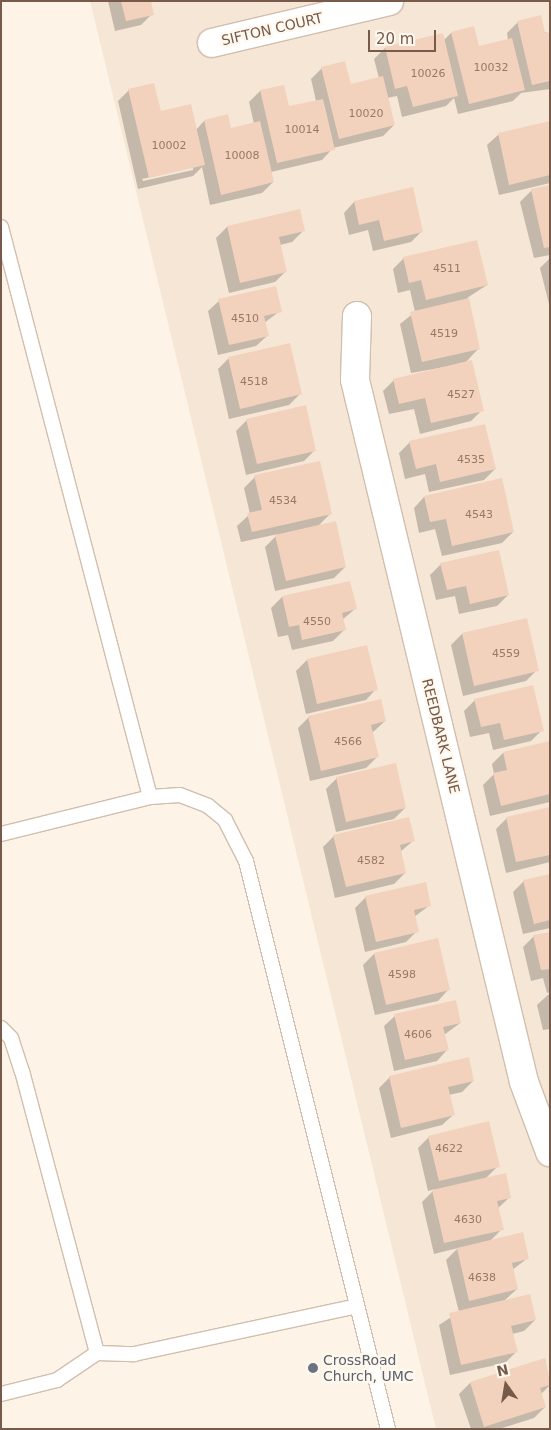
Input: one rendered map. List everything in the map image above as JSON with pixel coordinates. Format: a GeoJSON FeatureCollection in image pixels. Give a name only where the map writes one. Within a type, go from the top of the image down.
{"type":"FeatureCollection","features":[{"type":"Feature","properties":{"kind":"street","name":"SIFTON COURT"},"geometry":{"type":"LineString","coordinates":[[212,44],[389,1]]}},
{"type":"Feature","properties":{"kind":"street","name":"REEDBARK LANE"},"geometry":{"type":"LineString","coordinates":[[356,316],[355,380],[524,1082],[550,1152]]}},
{"type":"Feature","properties":{"kind":"lane"},"geometry":{"type":"LineString","coordinates":[[1,227],[150,797]]}},
{"type":"Feature","properties":{"kind":"lane"},"geometry":{"type":"LineString","coordinates":[[1,834],[150,797],[180,795],[208,806],[225,820],[246,861],[388,1429]]}},
{"type":"Feature","properties":{"kind":"lane"},"geometry":{"type":"LineString","coordinates":[[1,1028],[11,1038],[22,1071],[97,1352]]}},
{"type":"Feature","properties":{"kind":"lane"},"geometry":{"type":"LineString","coordinates":[[1,1394],[57,1380],[97,1352],[134,1354],[357,1306]]}},
{"type":"Feature","properties":{"kind":"shaded area"},"geometry":{"type":"Polygon","coordinates":[[[90,1],[550,1],[550,1429],[436,1429],[90,1]]]}},
{"type":"Feature","properties":{"kind":"building"},"geometry":{"type":"Polygon","coordinates":[[[121,1],[151,1],[154,15],[126,21],[121,1]]]}},
{"type":"Feature","properties":{"kind":"building"},"geometry":{"type":"Polygon","coordinates":[[[541,15],[545,33],[550,32],[550,81],[532,85],[517,21],[541,15]]]}},
{"type":"Feature","properties":{"kind":"building"},"geometry":{"type":"Polygon","coordinates":[[[474,26],[479,46],[512,38],[525,90],[469,104],[451,32],[474,26]]]}},
{"type":"Feature","properties":{"kind":"building"},"geometry":{"type":"Polygon","coordinates":[[[443,33],[458,96],[413,107],[407,86],[395,89],[385,47],[443,33]]]}},
{"type":"Feature","properties":{"kind":"building"},"geometry":{"type":"Polygon","coordinates":[[[345,61],[351,84],[383,76],[395,125],[339,139],[321,67],[345,61]]]}},
{"type":"Feature","properties":{"kind":"building"},"geometry":{"type":"Polygon","coordinates":[[[154,83],[161,111],[191,104],[205,165],[149,178],[128,89],[154,83]]]}},
{"type":"Feature","properties":{"kind":"building"},"geometry":{"type":"Polygon","coordinates":[[[284,85],[289,106],[323,99],[335,150],[277,163],[260,90],[284,85]]]}},
{"type":"Feature","properties":{"kind":"building"},"geometry":{"type":"Polygon","coordinates":[[[228,114],[231,128],[260,121],[274,182],[221,195],[204,120],[228,114]]]}},
{"type":"Feature","properties":{"kind":"building"},"geometry":{"type":"Polygon","coordinates":[[[550,121],[550,175],[509,185],[498,133],[550,121]]]}},
{"type":"Feature","properties":{"kind":"building"},"geometry":{"type":"Polygon","coordinates":[[[550,185],[550,247],[544,248],[531,189],[550,185]]]}},
{"type":"Feature","properties":{"kind":"building"},"geometry":{"type":"Polygon","coordinates":[[[413,187],[423,232],[384,241],[379,220],[359,225],[354,201],[413,187]]]}},
{"type":"Feature","properties":{"kind":"building"},"geometry":{"type":"Polygon","coordinates":[[[300,209],[305,231],[279,237],[287,272],[240,283],[227,226],[300,209]]]}},
{"type":"Feature","properties":{"kind":"building"},"geometry":{"type":"Polygon","coordinates":[[[477,240],[488,285],[426,300],[421,280],[409,283],[403,257],[477,240]]]}},
{"type":"Feature","properties":{"kind":"building"},"geometry":{"type":"Polygon","coordinates":[[[276,286],[282,312],[264,316],[269,336],[229,345],[218,299],[276,286]]]}},
{"type":"Feature","properties":{"kind":"building"},"geometry":{"type":"Polygon","coordinates":[[[469,298],[480,349],[422,362],[410,312],[469,298]]]}},
{"type":"Feature","properties":{"kind":"building"},"geometry":{"type":"Polygon","coordinates":[[[290,343],[302,394],[240,409],[228,357],[290,343]]]}},
{"type":"Feature","properties":{"kind":"building"},"geometry":{"type":"Polygon","coordinates":[[[472,360],[484,411],[431,423],[425,398],[399,404],[393,379],[472,360]]]}},
{"type":"Feature","properties":{"kind":"building"},"geometry":{"type":"Polygon","coordinates":[[[306,405],[316,451],[257,464],[246,419],[306,405]]]}},
{"type":"Feature","properties":{"kind":"building"},"geometry":{"type":"Polygon","coordinates":[[[485,424],[496,469],[440,482],[436,464],[416,469],[409,441],[485,424]]]}},
{"type":"Feature","properties":{"kind":"building"},"geometry":{"type":"Polygon","coordinates":[[[320,461],[332,514],[252,532],[247,513],[262,510],[254,475],[320,461]]]}},
{"type":"Feature","properties":{"kind":"building"},"geometry":{"type":"Polygon","coordinates":[[[502,478],[514,532],[452,546],[446,519],[430,522],[424,496],[502,478]]]}},
{"type":"Feature","properties":{"kind":"building"},"geometry":{"type":"Polygon","coordinates":[[[336,521],[346,567],[286,581],[275,535],[336,521]]]}},
{"type":"Feature","properties":{"kind":"building"},"geometry":{"type":"Polygon","coordinates":[[[499,550],[509,595],[470,604],[466,586],[447,590],[440,563],[499,550]]]}},
{"type":"Feature","properties":{"kind":"building"},"geometry":{"type":"Polygon","coordinates":[[[350,581],[357,609],[342,613],[346,630],[302,640],[299,625],[289,627],[282,596],[350,581]]]}},
{"type":"Feature","properties":{"kind":"building"},"geometry":{"type":"Polygon","coordinates":[[[527,618],[539,671],[474,686],[462,633],[527,618]]]}},
{"type":"Feature","properties":{"kind":"building"},"geometry":{"type":"Polygon","coordinates":[[[367,645],[378,690],[317,704],[307,659],[367,645]]]}},
{"type":"Feature","properties":{"kind":"building"},"geometry":{"type":"Polygon","coordinates":[[[533,685],[544,731],[504,740],[500,723],[481,727],[474,699],[533,685]]]}},
{"type":"Feature","properties":{"kind":"building"},"geometry":{"type":"Polygon","coordinates":[[[381,699],[386,721],[371,725],[379,757],[321,771],[308,716],[381,699]]]}},
{"type":"Feature","properties":{"kind":"building"},"geometry":{"type":"Polygon","coordinates":[[[550,741],[550,794],[501,806],[493,773],[507,770],[503,752],[550,741]]]}},
{"type":"Feature","properties":{"kind":"building"},"geometry":{"type":"Polygon","coordinates":[[[396,763],[406,808],[346,822],[336,777],[396,763]]]}},
{"type":"Feature","properties":{"kind":"building"},"geometry":{"type":"Polygon","coordinates":[[[550,807],[550,855],[516,862],[506,817],[550,807]]]}},
{"type":"Feature","properties":{"kind":"building"},"geometry":{"type":"Polygon","coordinates":[[[409,817],[415,841],[400,845],[406,873],[346,887],[333,835],[409,817]]]}},
{"type":"Feature","properties":{"kind":"building"},"geometry":{"type":"Polygon","coordinates":[[[550,874],[550,920],[534,924],[523,880],[550,874]]]}},
{"type":"Feature","properties":{"kind":"building"},"geometry":{"type":"Polygon","coordinates":[[[426,882],[431,906],[414,910],[419,932],[376,942],[365,896],[426,882]]]}},
{"type":"Feature","properties":{"kind":"building"},"geometry":{"type":"Polygon","coordinates":[[[550,932],[550,969],[541,970],[533,935],[550,932]]]}},
{"type":"Feature","properties":{"kind":"building"},"geometry":{"type":"Polygon","coordinates":[[[438,938],[450,990],[386,1005],[374,953],[438,938]]]}},
{"type":"Feature","properties":{"kind":"building"},"geometry":{"type":"Polygon","coordinates":[[[456,1000],[461,1023],[443,1027],[449,1050],[405,1060],[394,1014],[456,1000]]]}},
{"type":"Feature","properties":{"kind":"building"},"geometry":{"type":"Polygon","coordinates":[[[469,1057],[474,1081],[448,1087],[455,1115],[401,1128],[389,1076],[469,1057]]]}},
{"type":"Feature","properties":{"kind":"building"},"geometry":{"type":"Polygon","coordinates":[[[489,1121],[500,1167],[439,1181],[428,1136],[489,1121]]]}},
{"type":"Feature","properties":{"kind":"building"},"geometry":{"type":"Polygon","coordinates":[[[506,1173],[511,1198],[497,1201],[504,1230],[444,1243],[432,1190],[506,1173]]]}},
{"type":"Feature","properties":{"kind":"building"},"geometry":{"type":"Polygon","coordinates":[[[523,1232],[529,1259],[512,1263],[518,1289],[469,1301],[457,1248],[523,1232]]]}},
{"type":"Feature","properties":{"kind":"building"},"geometry":{"type":"Polygon","coordinates":[[[530,1294],[536,1320],[511,1326],[518,1352],[461,1365],[449,1313],[530,1294]]]}},
{"type":"Feature","properties":{"kind":"building"},"geometry":{"type":"Polygon","coordinates":[[[545,1358],[550,1385],[540,1388],[546,1407],[484,1427],[470,1382],[545,1358]]]}},
{"type":"Feature","properties":{"kind":"place","name":"CrossRoad Church, UMC"},"geometry":{"type":"Point","coordinates":[313,1368]}}]}
